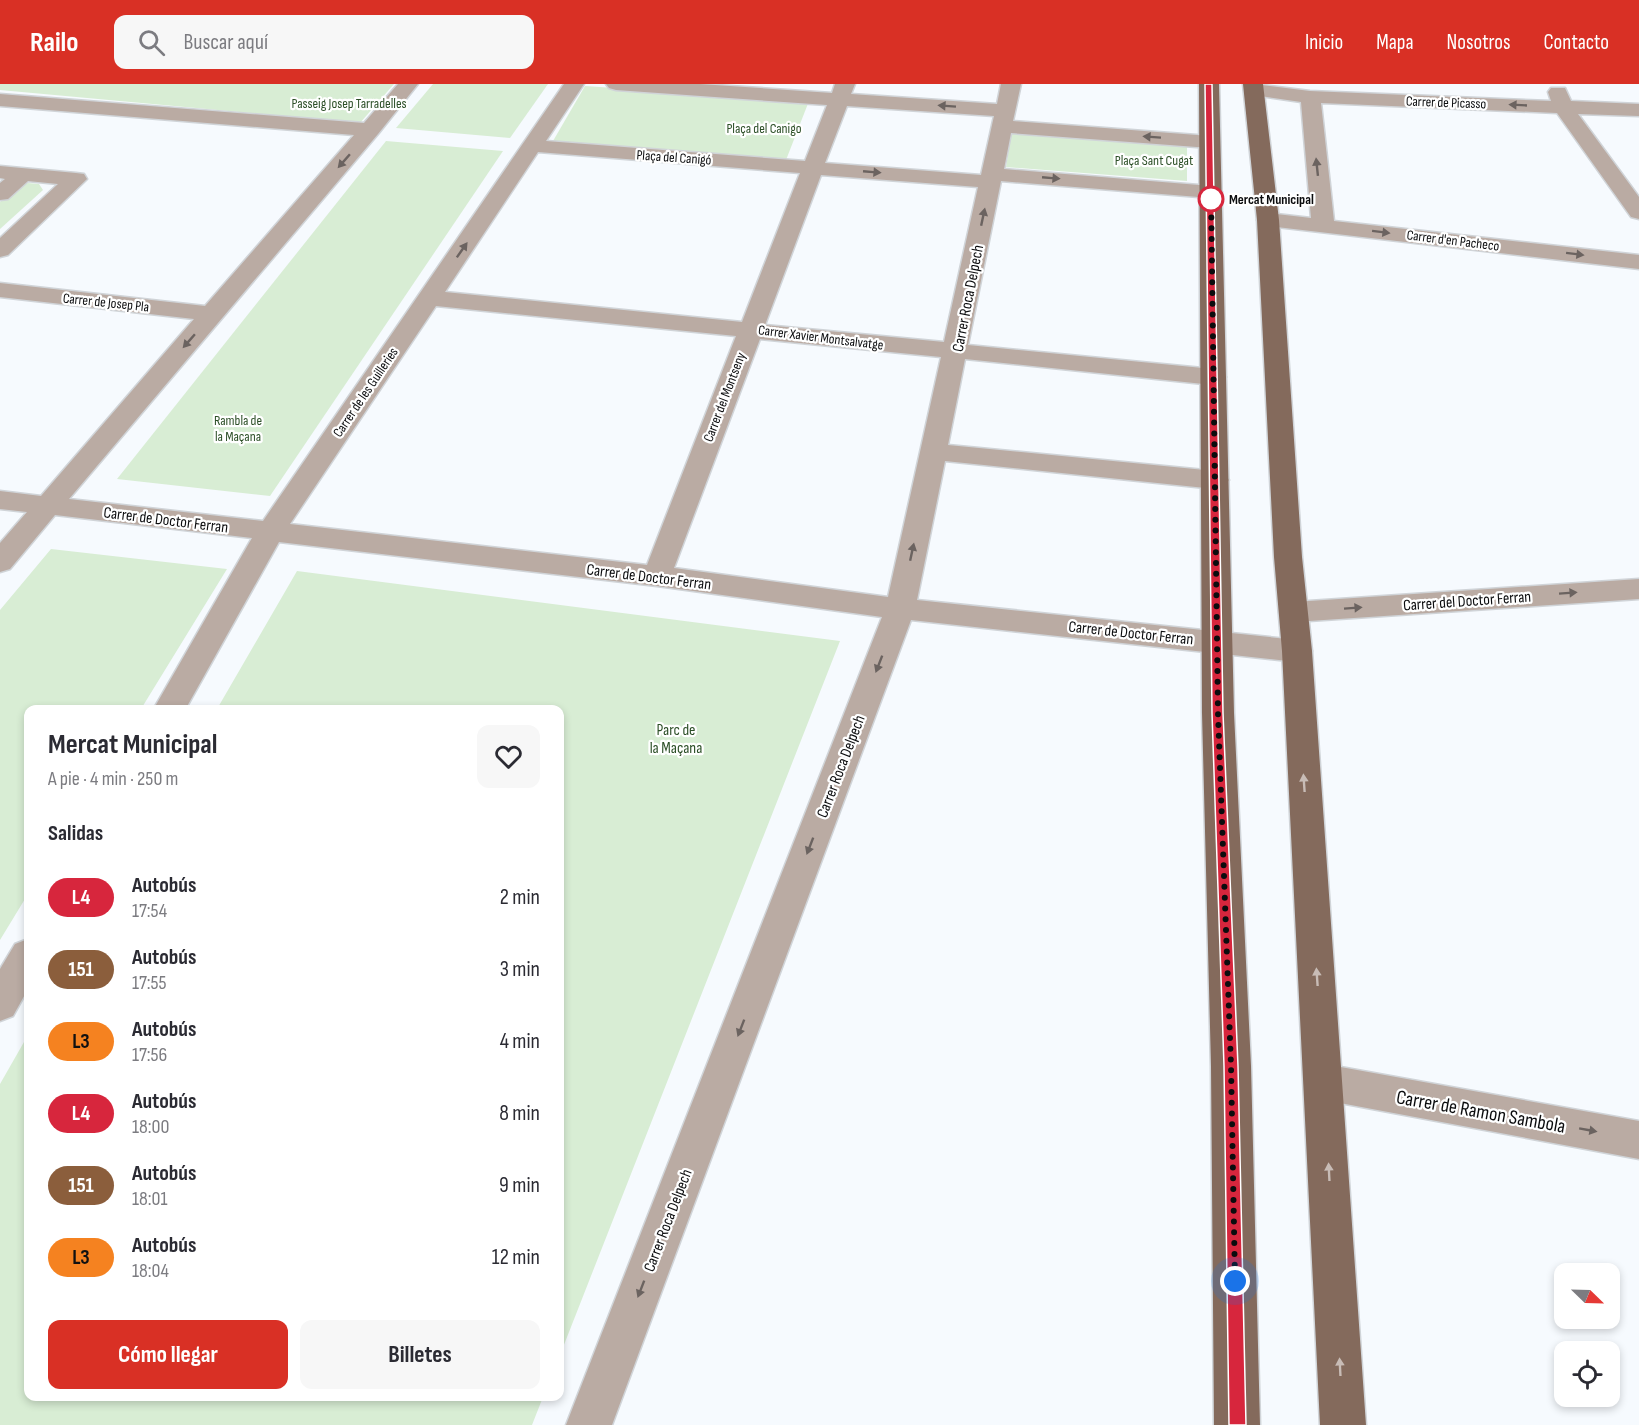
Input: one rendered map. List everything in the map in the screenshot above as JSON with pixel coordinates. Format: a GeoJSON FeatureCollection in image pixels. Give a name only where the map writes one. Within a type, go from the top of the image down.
{"type":"FeatureCollection","features":[{"type":"Feature","properties":{"kind":"main road"},"geometry":{"type":"LineString","coordinates":[[1209,84],[1217,641],[1231,1066],[1237,1425]]}},
{"type":"Feature","properties":{"kind":"main road"},"geometry":{"type":"LineString","coordinates":[[1254,87],[1268,220],[1288,557],[1297,651],[1343,1425]]}},
{"type":"Feature","properties":{"kind":"street"},"geometry":{"type":"LineString","coordinates":[[0,562],[408,84]]}},
{"type":"Feature","properties":{"kind":"street","name":"Carrer de les Guilleries"},"geometry":{"type":"LineString","coordinates":[[172,705],[271,531],[574,84]]}},
{"type":"Feature","properties":{"kind":"street"},"geometry":{"type":"LineString","coordinates":[[616,84],[842,91],[1004,119],[1210,142]]}},
{"type":"Feature","properties":{"kind":"street","name":"Carrer Roca Delpech"},"geometry":{"type":"LineString","coordinates":[[589,1425],[900,609],[1011,84]]}},
{"type":"Feature","properties":{"kind":"street"},"geometry":{"type":"LineString","coordinates":[[1556,84],[1563,107],[1639,212]]}},
{"type":"Feature","properties":{"kind":"street","name":"Carrer de Picasso"},"geometry":{"type":"LineString","coordinates":[[1254,87],[1310,97],[1639,110]]}},
{"type":"Feature","properties":{"kind":"street","name":"Carrer del Montseny"},"geometry":{"type":"LineString","coordinates":[[657,576],[749,329],[814,168],[842,91]]}},
{"type":"Feature","properties":{"kind":"street"},"geometry":{"type":"LineString","coordinates":[[1310,97],[1323,225]]}},
{"type":"Feature","properties":{"kind":"street"},"geometry":{"type":"LineString","coordinates":[[0,100],[371,130]]}},
{"type":"Feature","properties":{"kind":"street","name":"Plaça del Canigó"},"geometry":{"type":"LineString","coordinates":[[534,146],[814,168],[991,178]]}},
{"type":"Feature","properties":{"kind":"street"},"geometry":{"type":"LineString","coordinates":[[0,172],[76,179],[0,250]]}},
{"type":"Feature","properties":{"kind":"street"},"geometry":{"type":"LineString","coordinates":[[0,194],[23,174]]}},
{"type":"Feature","properties":{"kind":"street"},"geometry":{"type":"LineString","coordinates":[[991,178],[1211,192]]}},
{"type":"Feature","properties":{"kind":"street","name":"Carrer d'en Pacheco"},"geometry":{"type":"LineString","coordinates":[[1268,220],[1639,262]]}},
{"type":"Feature","properties":{"kind":"street","name":"Carrer de Josep Pla"},"geometry":{"type":"LineString","coordinates":[[0,290],[213,314]]}},
{"type":"Feature","properties":{"kind":"street","name":"Carrer Xavier Montsalvatge"},"geometry":{"type":"LineString","coordinates":[[429,298],[1213,377]]}},
{"type":"Feature","properties":{"kind":"street"},"geometry":{"type":"LineString","coordinates":[[933,452],[1215,480]]}},
{"type":"Feature","properties":{"kind":"street","name":"Carrer de Doctor Ferran"},"geometry":{"type":"LineString","coordinates":[[0,500],[657,576],[900,609],[1297,651]]}},
{"type":"Feature","properties":{"kind":"street","name":"Carrer del Doctor Ferran"},"geometry":{"type":"LineString","coordinates":[[1294,612],[1639,589]]}},
{"type":"Feature","properties":{"kind":"street"},"geometry":{"type":"LineString","coordinates":[[0,1004],[24,962]]}},
{"type":"Feature","properties":{"kind":"street","name":"Carrer de Ramon Sambola"},"geometry":{"type":"LineString","coordinates":[[1324,1082],[1639,1140]]}},
{"type":"Feature","properties":{"kind":"green space","name":"Passeig Josep Tarradelles"},"geometry":{"type":"Polygon","coordinates":[[[0,84],[394,84],[360,123],[0,90],[0,84]]]}},
{"type":"Feature","properties":{"kind":"green space"},"geometry":{"type":"Polygon","coordinates":[[[433,84],[548,84],[510,138],[396,128],[433,84]]]}},
{"type":"Feature","properties":{"kind":"green space","name":"Plaça del Canigo"},"geometry":{"type":"Polygon","coordinates":[[[585,86],[809,101],[786,160],[553,141],[585,86]]]}},
{"type":"Feature","properties":{"kind":"green space","name":"Plaça Sant Cugat"},"geometry":{"type":"Polygon","coordinates":[[[1012,130],[1187,144],[1187,181],[1006,167],[1012,130]]]}},
{"type":"Feature","properties":{"kind":"green space","name":"Rambla de la Maçana"},"geometry":{"type":"Polygon","coordinates":[[[386,141],[503,151],[270,496],[117,479],[386,141]]]}},
{"type":"Feature","properties":{"kind":"green space"},"geometry":{"type":"Polygon","coordinates":[[[28,183],[39,184],[43,190],[0,229],[0,202],[15,188],[28,183]]]}},
{"type":"Feature","properties":{"kind":"green space"},"geometry":{"type":"Polygon","coordinates":[[[51,549],[227,569],[143,705],[24,705],[24,901],[0,940],[0,610],[51,549]]]}},
{"type":"Feature","properties":{"kind":"green space","name":"Parc de la Maçana"},"geometry":{"type":"Polygon","coordinates":[[[297,571],[840,641],[564,1345],[564,705],[219,705],[297,571]]]}},
{"type":"Feature","properties":{"kind":"green space"},"geometry":{"type":"Polygon","coordinates":[[[24,1042],[24,1401],[541,1401],[532,1425],[0,1425],[0,1084],[24,1042]]]}},
{"type":"Feature","properties":{"kind":"bus line","name":"L4"},"geometry":{"type":"LineString","coordinates":[[1209,84],[1218,713],[1231,1066],[1237,1425]]}},
{"type":"Feature","properties":{"kind":"place","name":"Mercat Municipal"},"geometry":{"type":"Point","coordinates":[1211,199]}},
{"type":"Feature","properties":{"kind":"route"},"geometry":{"type":"LineString","coordinates":[[1211,199],[1211,192],[1218,713],[1231,1066],[1235,1281]]}}]}
